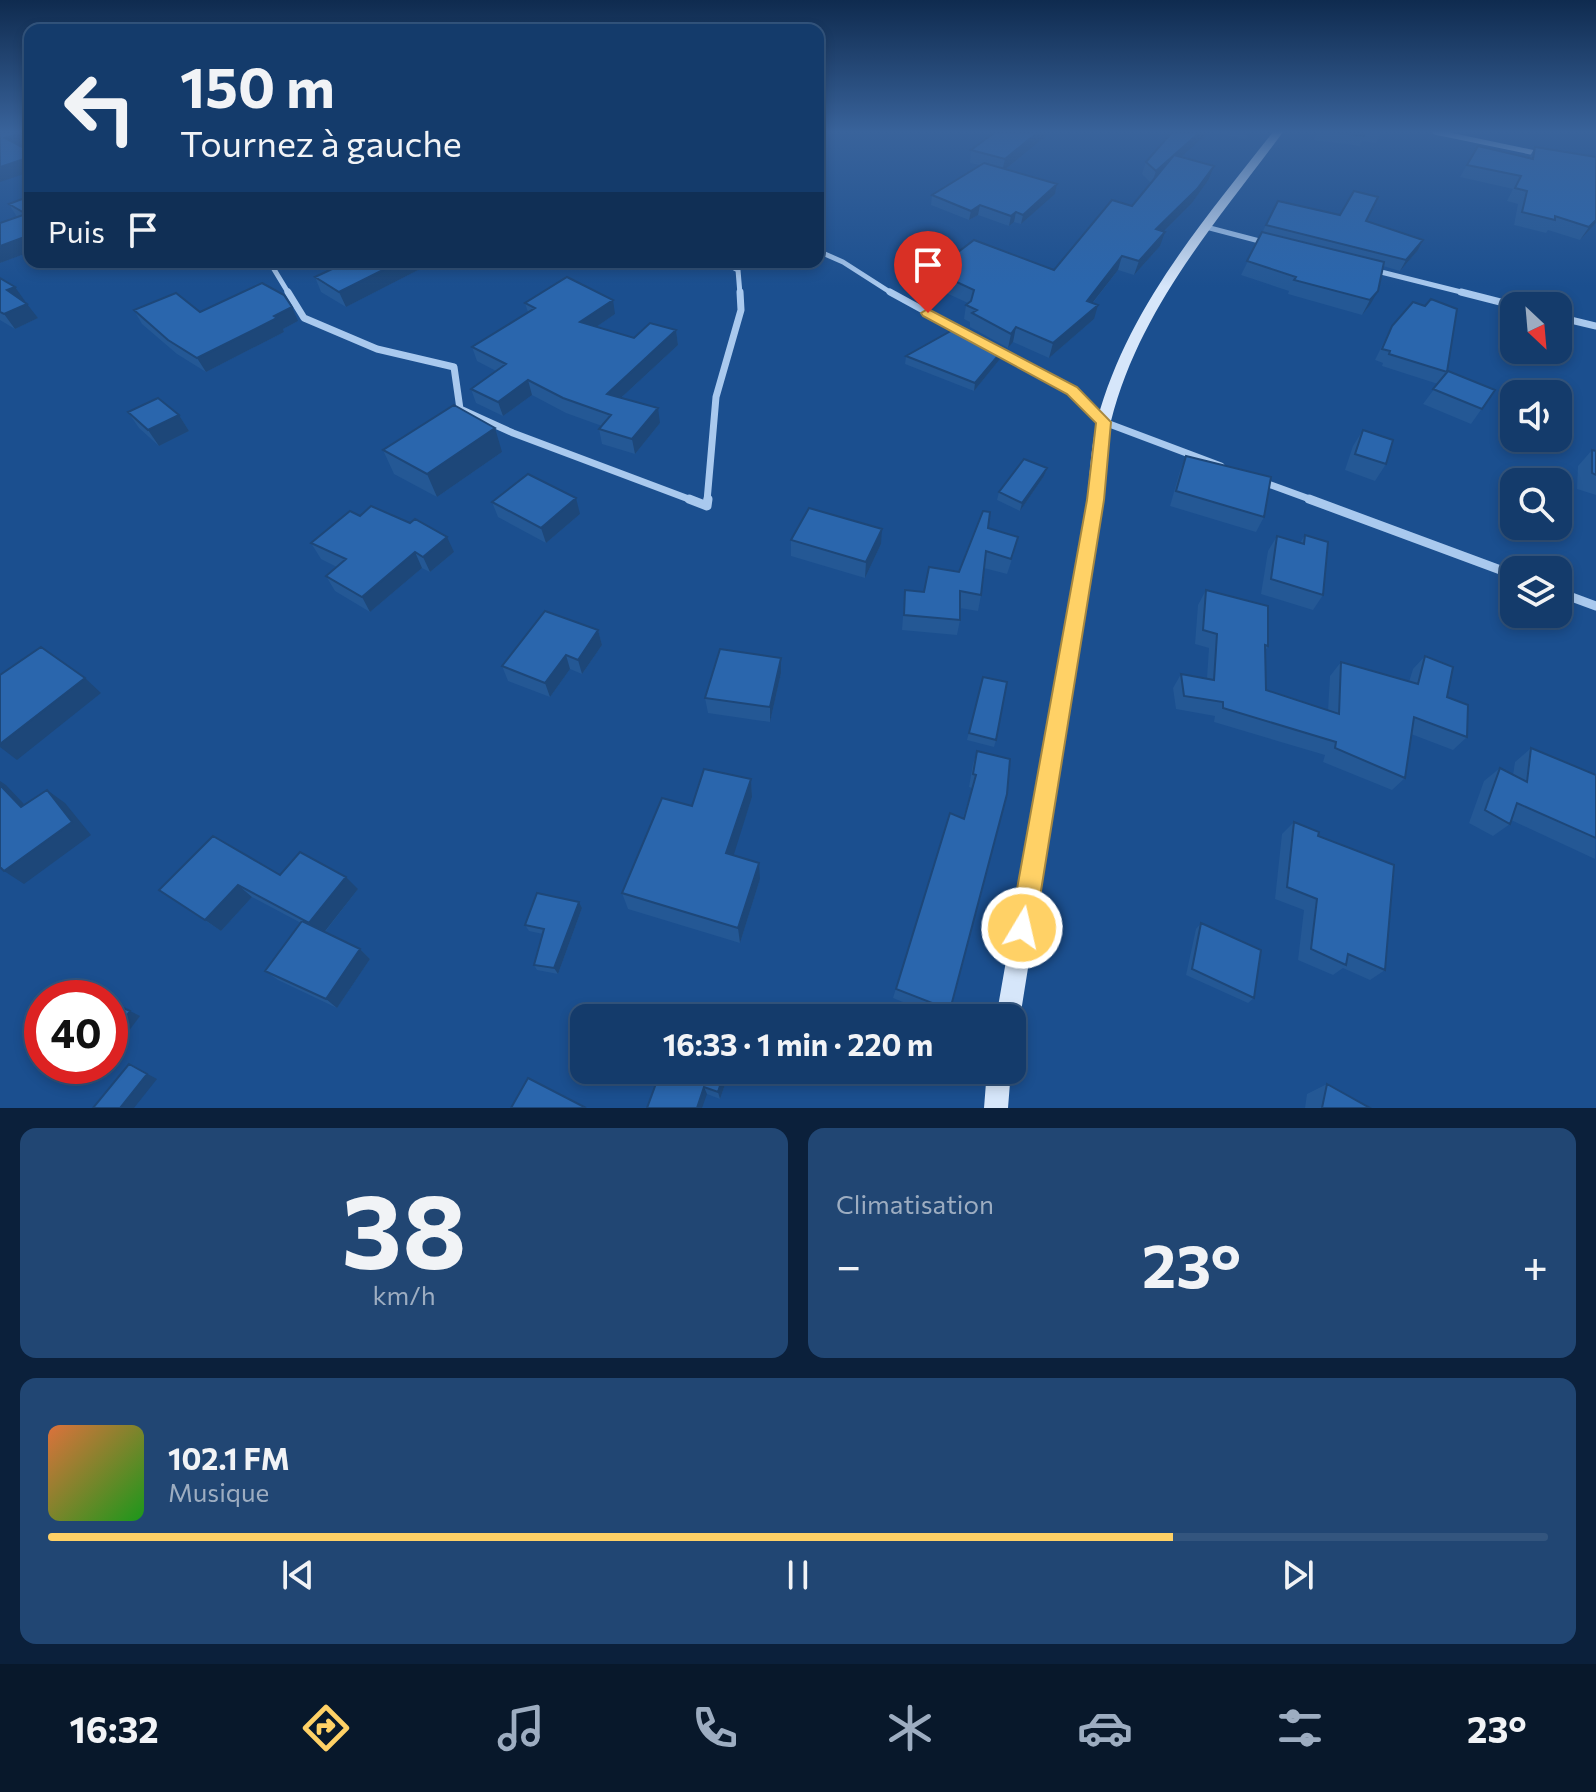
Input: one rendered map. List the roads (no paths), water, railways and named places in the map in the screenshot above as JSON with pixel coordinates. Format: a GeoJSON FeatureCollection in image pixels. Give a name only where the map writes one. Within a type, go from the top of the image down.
{"type":"FeatureCollection","features":[{"type":"Feature","properties":{"kind":"street"},"geometry":{"type":"LineString","coordinates":[[1010,1004],[1095,500],[1104,422],[1127,350],[1152,299],[1239,184]]}},
{"type":"Feature","properties":{"kind":"street"},"geometry":{"type":"LineString","coordinates":[[1206,227],[1283,247]]}},
{"type":"Feature","properties":{"kind":"street"},"geometry":{"type":"LineString","coordinates":[[824,254],[971,336]]}},
{"type":"Feature","properties":{"kind":"street"},"geometry":{"type":"LineString","coordinates":[[1361,267],[1500,302]]}},
{"type":"Feature","properties":{"kind":"street"},"geometry":{"type":"LineString","coordinates":[[273,268],[304,318],[377,349],[454,367],[460,409],[513,433],[707,506],[716,397],[741,310],[738,270],[734,268]]}},
{"type":"Feature","properties":{"kind":"street"},"geometry":{"type":"LineString","coordinates":[[1572,320],[1596,326]]}},
{"type":"Feature","properties":{"kind":"street"},"geometry":{"type":"LineString","coordinates":[[984,343],[1072,390],[1104,422],[1236,471]]}},
{"type":"Feature","properties":{"kind":"street"},"geometry":{"type":"LineString","coordinates":[[1250,477],[1500,570]]}},
{"type":"Feature","properties":{"kind":"street"},"geometry":{"type":"LineString","coordinates":[[1572,597],[1596,606]]}},
{"type":"Feature","properties":{"kind":"street"},"geometry":{"type":"LineString","coordinates":[[996,1108],[998,1084]]}}]}
